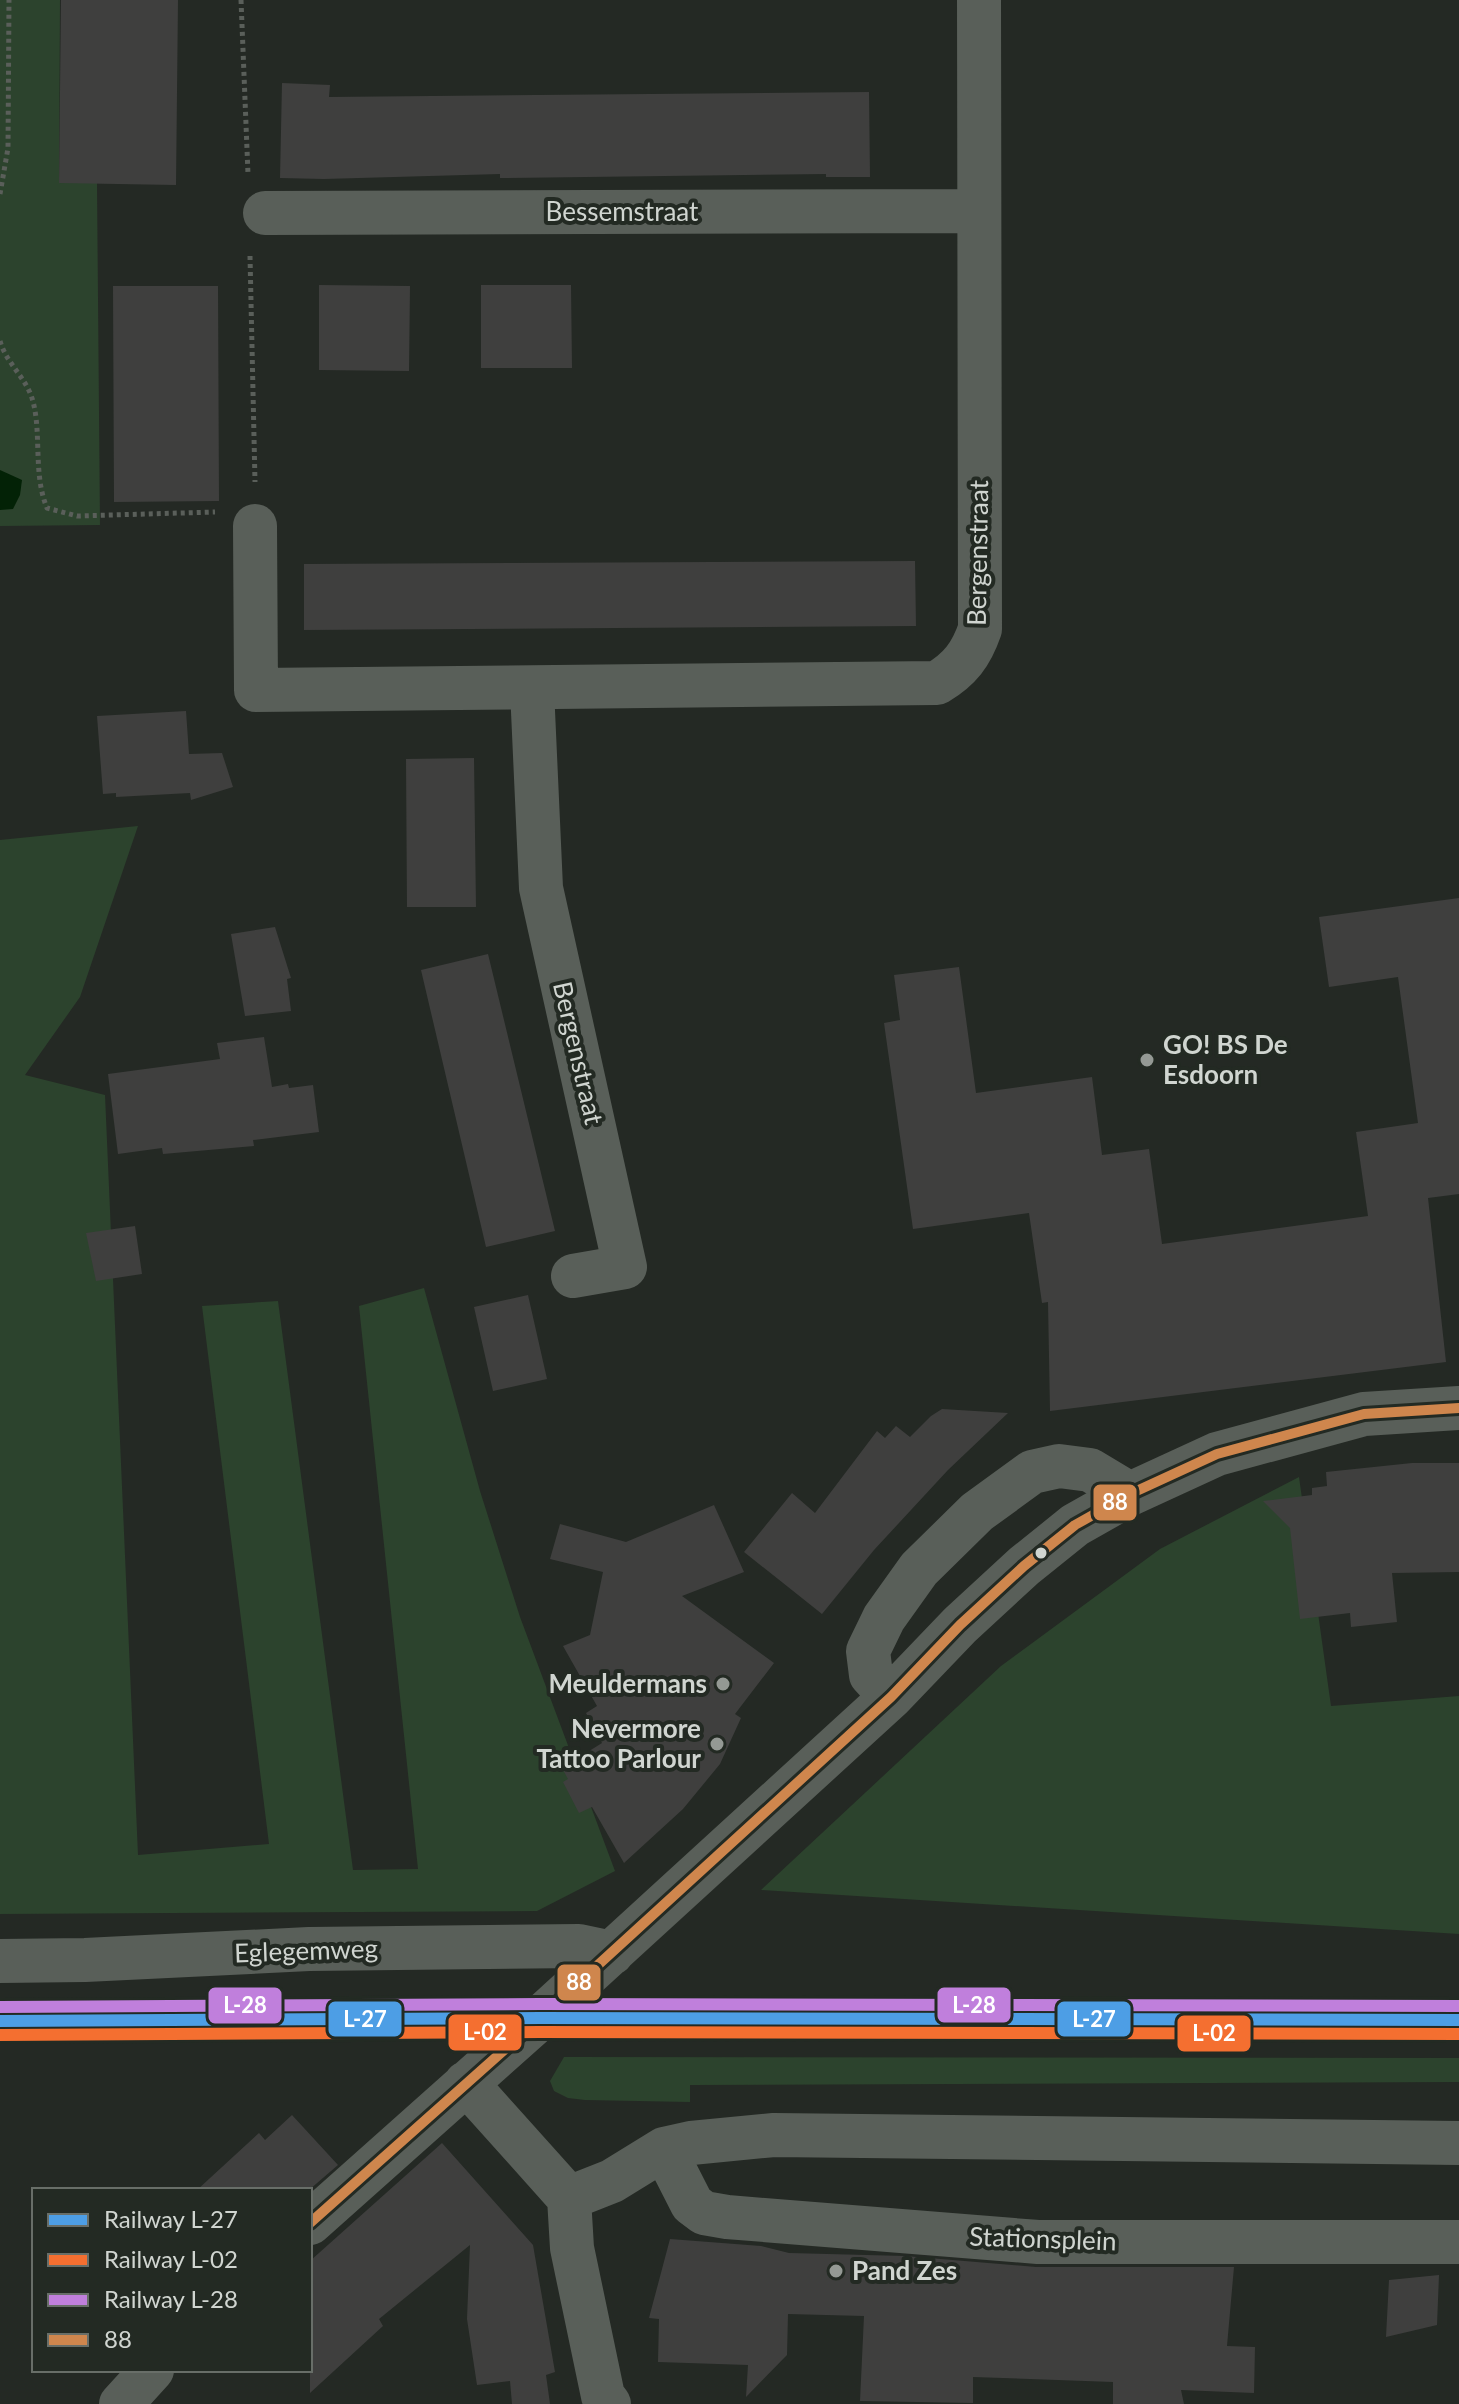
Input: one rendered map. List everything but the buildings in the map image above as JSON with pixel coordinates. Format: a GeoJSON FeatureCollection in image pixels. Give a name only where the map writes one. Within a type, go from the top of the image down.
{"type":"FeatureCollection","features":[{"type":"Feature","properties":{"kind":"street","name":"Bergenstraat"},"geometry":{"type":"LineString","coordinates":[[255,526],[256,690],[937,683],[958,670],[972,651],[980,629],[979,0]]}},
{"type":"Feature","properties":{"kind":"street","name":"Bessemstraat"},"geometry":{"type":"LineString","coordinates":[[265,213],[979,211]]}},
{"type":"Feature","properties":{"kind":"street","name":"Bergenstraat"},"geometry":{"type":"LineString","coordinates":[[532,689],[541,888],[625,1267],[573,1276]]}},
{"type":"Feature","properties":{"kind":"street"},"geometry":{"type":"LineString","coordinates":[[312,2221],[612,1953],[891,1697],[960,1625],[1024,1566],[1075,1525],[1130,1494],[1217,1454],[1364,1414],[1459,1408]]}},
{"type":"Feature","properties":{"kind":"street"},"geometry":{"type":"LineString","coordinates":[[891,1697],[871,1675],[868,1651],[884,1618],[919,1569],[977,1512],[1032,1472],[1059,1466],[1090,1470],[1130,1494]]}},
{"type":"Feature","properties":{"kind":"street","name":"Eglegemweg"},"geometry":{"type":"LineString","coordinates":[[0,1961],[322,1949],[579,1946],[612,1953]]}},
{"type":"Feature","properties":{"kind":"street"},"geometry":{"type":"LineString","coordinates":[[466,2083],[569,2198],[572,2248],[603,2396],[609,2404]]}},
{"type":"Feature","properties":{"kind":"street"},"geometry":{"type":"LineString","coordinates":[[569,2198],[612,2181],[664,2149],[691,2143],[774,2135],[1459,2143]]}},
{"type":"Feature","properties":{"kind":"street","name":"Stationsplein"},"geometry":{"type":"LineString","coordinates":[[664,2149],[692,2204],[704,2213],[727,2217],[1038,2242],[1459,2242]]}},
{"type":"Feature","properties":{"kind":"street"},"geometry":{"type":"LineString","coordinates":[[121,2404],[150,2372]]}},
{"type":"Feature","properties":{"kind":"path"},"geometry":{"type":"LineString","coordinates":[[0,194],[8,148],[9,0]]}},
{"type":"Feature","properties":{"kind":"path"},"geometry":{"type":"LineString","coordinates":[[0,341],[7,361],[31,396],[40,483],[47,508],[77,516],[255,511],[255,526]]}},
{"type":"Feature","properties":{"kind":"shaded area"},"geometry":{"type":"Polygon","coordinates":[[[0,0],[60,0],[59,183],[97,183],[100,525],[0,526],[0,0]]]}},
{"type":"Feature","properties":{"kind":"shaded area"},"geometry":{"type":"Polygon","coordinates":[[[0,470],[22,480],[20,495],[13,509],[0,510],[0,470]]]}},
{"type":"Feature","properties":{"kind":"shaded area"},"geometry":{"type":"Polygon","coordinates":[[[138,826],[80,997],[25,1075],[105,1095],[138,1855],[269,1844],[202,1306],[278,1301],[353,1870],[418,1869],[359,1306],[424,1288],[480,1491],[520,1617],[615,1871],[537,1911],[0,1914],[0,840],[138,826]]]}},
{"type":"Feature","properties":{"kind":"shaded area"},"geometry":{"type":"Polygon","coordinates":[[[1299,1477],[1331,1706],[1459,1696],[1459,1934],[761,1890],[1001,1666],[1160,1549],[1299,1477]]]}},
{"type":"Feature","properties":{"kind":"shaded area"},"geometry":{"type":"Polygon","coordinates":[[[564,2057],[1459,2058],[1459,2082],[690,2085],[690,2102],[585,2100],[568,2098],[554,2091],[550,2081],[564,2057]]]}},
{"type":"Feature","properties":{"kind":"rail line","name":"L-28"},"geometry":{"type":"LineString","coordinates":[[0,2007],[540,2004],[1459,2006]]}},
{"type":"Feature","properties":{"kind":"rail line","name":"L-27"},"geometry":{"type":"LineString","coordinates":[[0,2021],[540,2018],[1459,2020]]}},
{"type":"Feature","properties":{"kind":"rail line","name":"L-02"},"geometry":{"type":"LineString","coordinates":[[0,2035],[540,2032],[1459,2034]]}},
{"type":"Feature","properties":{"kind":"transit line","name":"88"},"geometry":{"type":"LineString","coordinates":[[312,2221],[891,1697],[960,1625],[1024,1566],[1075,1525],[1130,1494],[1217,1454],[1364,1414],[1459,1408]]}},
{"type":"Feature","properties":{"kind":"place","name":"GO! BS De Esdoorn"},"geometry":{"type":"Point","coordinates":[1147,1060]}},
{"type":"Feature","properties":{"kind":"place","name":"Meuldermans"},"geometry":{"type":"Point","coordinates":[723,1684]}},
{"type":"Feature","properties":{"kind":"place","name":"Nevermore Tattoo Parlour"},"geometry":{"type":"Point","coordinates":[717,1744]}},
{"type":"Feature","properties":{"kind":"place","name":"Pand Zes"},"geometry":{"type":"Point","coordinates":[836,2271]}}]}
